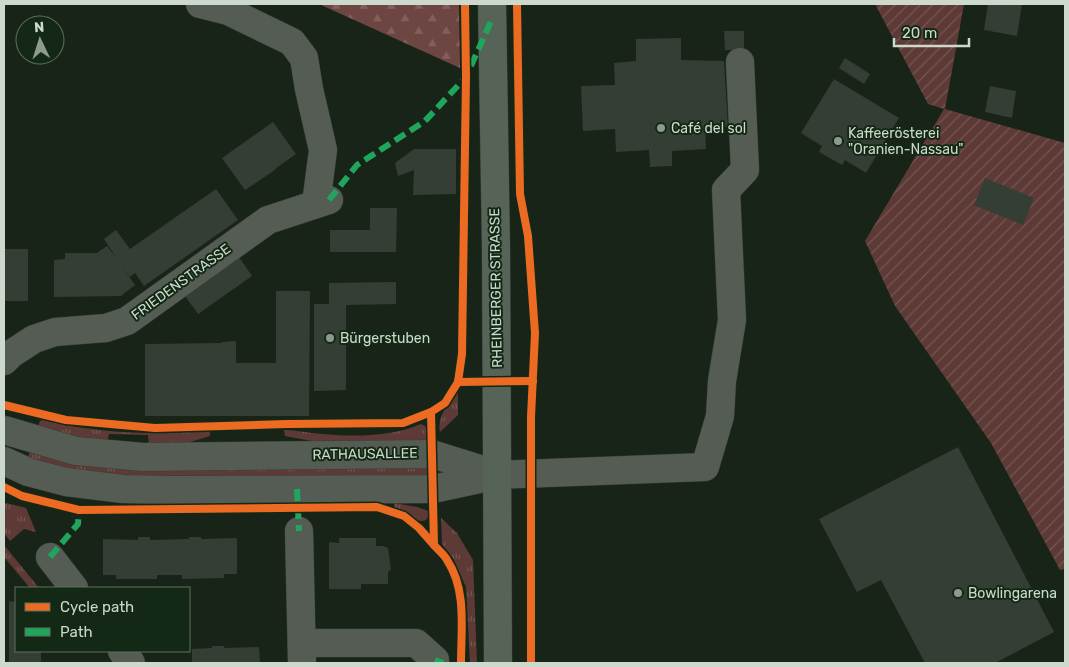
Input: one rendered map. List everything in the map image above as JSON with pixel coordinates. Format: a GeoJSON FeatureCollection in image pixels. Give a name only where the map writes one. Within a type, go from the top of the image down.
{"type":"FeatureCollection","features":[{"type":"Feature","properties":{"kind":"main road","name":"RHEINBERGER STRASSE"},"geometry":{"type":"LineString","coordinates":[[492,4],[498,475],[498,663]]}},
{"type":"Feature","properties":{"kind":"street","name":"FRIEDENSTRASSE"},"geometry":{"type":"LineString","coordinates":[[4,361],[11,354],[34,339],[55,332],[106,328],[127,321],[268,220],[322,202],[323,150],[304,58],[292,42],[228,11],[200,4]]}},
{"type":"Feature","properties":{"kind":"street"},"geometry":{"type":"LineString","coordinates":[[4,461],[28,472],[66,482],[123,488],[170,490],[433,489],[498,475],[705,467],[720,416],[722,381],[732,320],[726,190],[745,170],[740,62]]}},
{"type":"Feature","properties":{"kind":"street","name":"RATHAUSALLEE"},"geometry":{"type":"LineString","coordinates":[[4,430],[76,451],[143,457],[432,454],[498,475]]}},
{"type":"Feature","properties":{"kind":"street"},"geometry":{"type":"LineString","coordinates":[[299,531],[302,653],[416,643],[434,660],[434,663]]}},
{"type":"Feature","properties":{"kind":"street"},"geometry":{"type":"LineString","coordinates":[[50,556],[73,587]]}},
{"type":"Feature","properties":{"kind":"street"},"geometry":{"type":"LineString","coordinates":[[123,652],[131,663]]}},
{"type":"Feature","properties":{"kind":"green space"},"geometry":{"type":"Polygon","coordinates":[[[319,4],[459,4],[460,68],[319,4]]]}},
{"type":"Feature","properties":{"kind":"green space"},"geometry":{"type":"Polygon","coordinates":[[[875,4],[964,4],[945,109],[1065,143],[1065,569],[1060,570],[991,443],[895,306],[865,241],[944,109],[928,104],[875,4]]]}},
{"type":"Feature","properties":{"kind":"green space"},"geometry":{"type":"Polygon","coordinates":[[[458,391],[458,415],[440,432],[442,415],[458,391]]]}},
{"type":"Feature","properties":{"kind":"green space"},"geometry":{"type":"Polygon","coordinates":[[[40,421],[126,432],[168,433],[210,430],[210,436],[180,445],[113,446],[37,430],[40,421]],[[109,434],[107,442],[149,445],[148,435],[109,434]]]}},
{"type":"Feature","properties":{"kind":"green space"},"geometry":{"type":"Polygon","coordinates":[[[421,424],[430,429],[430,438],[420,442],[328,444],[285,436],[284,430],[339,435],[367,435],[395,432],[421,424]]]}},
{"type":"Feature","properties":{"kind":"green space"},"geometry":{"type":"Polygon","coordinates":[[[30,450],[343,469],[429,468],[430,475],[174,477],[109,475],[79,471],[28,458],[30,450]]]}},
{"type":"Feature","properties":{"kind":"green space"},"geometry":{"type":"Polygon","coordinates":[[[6,503],[26,508],[36,532],[24,529],[10,541],[4,533],[4,505],[6,503]]]}},
{"type":"Feature","properties":{"kind":"green space"},"geometry":{"type":"Polygon","coordinates":[[[394,503],[417,507],[431,512],[426,520],[414,520],[394,507],[394,503]]]}},
{"type":"Feature","properties":{"kind":"green space"},"geometry":{"type":"Polygon","coordinates":[[[441,518],[457,533],[473,560],[477,663],[470,663],[466,587],[453,558],[442,544],[441,518]]]}},
{"type":"Feature","properties":{"kind":"green space"},"geometry":{"type":"Polygon","coordinates":[[[4,545],[38,587],[29,587],[4,557],[4,545]]]}},
{"type":"Feature","properties":{"kind":"building"},"geometry":{"type":"Polygon","coordinates":[[[988,4],[1022,4],[1017,36],[984,30],[988,4]]]}},
{"type":"Feature","properties":{"kind":"building"},"geometry":{"type":"Polygon","coordinates":[[[724,31],[744,31],[744,50],[725,50],[724,31]]]}},
{"type":"Feature","properties":{"kind":"building"},"geometry":{"type":"Polygon","coordinates":[[[681,38],[681,60],[724,61],[728,127],[705,127],[706,149],[672,151],[672,166],[650,167],[649,150],[616,152],[615,129],[583,131],[581,86],[615,85],[614,63],[636,61],[636,39],[681,38]]]}},
{"type":"Feature","properties":{"kind":"building"},"geometry":{"type":"Polygon","coordinates":[[[845,58],[870,74],[864,84],[839,68],[845,58]]]}},
{"type":"Feature","properties":{"kind":"building"},"geometry":{"type":"Polygon","coordinates":[[[834,79],[899,118],[866,173],[845,160],[842,165],[819,152],[822,146],[801,133],[834,79]]]}},
{"type":"Feature","properties":{"kind":"building"},"geometry":{"type":"Polygon","coordinates":[[[990,86],[1016,91],[1012,118],[985,112],[990,86]]]}},
{"type":"Feature","properties":{"kind":"building"},"geometry":{"type":"Polygon","coordinates":[[[273,122],[296,154],[245,190],[222,158],[273,122]]]}},
{"type":"Feature","properties":{"kind":"building"},"geometry":{"type":"Polygon","coordinates":[[[414,149],[456,149],[456,194],[413,195],[414,170],[398,176],[395,163],[414,149]]]}},
{"type":"Feature","properties":{"kind":"building"},"geometry":{"type":"Polygon","coordinates":[[[985,178],[1034,198],[1023,225],[974,205],[985,178]]]}},
{"type":"Feature","properties":{"kind":"building"},"geometry":{"type":"Polygon","coordinates":[[[216,189],[238,220],[144,286],[135,273],[130,277],[121,265],[135,285],[121,296],[54,297],[54,260],[65,259],[65,253],[97,253],[107,246],[117,259],[104,239],[116,230],[130,249],[216,189]]]}},
{"type":"Feature","properties":{"kind":"building"},"geometry":{"type":"Polygon","coordinates":[[[370,208],[397,208],[396,252],[330,252],[330,230],[370,230],[370,208]]]}},
{"type":"Feature","properties":{"kind":"building"},"geometry":{"type":"Polygon","coordinates":[[[4,249],[28,249],[28,301],[4,301],[4,249]]]}},
{"type":"Feature","properties":{"kind":"building"},"geometry":{"type":"Polygon","coordinates":[[[239,257],[252,276],[198,314],[185,296],[239,257]]]}},
{"type":"Feature","properties":{"kind":"building","name":"Bürgerstuben"},"geometry":{"type":"Polygon","coordinates":[[[396,282],[396,304],[346,305],[346,390],[314,391],[314,304],[329,304],[329,283],[396,282]]]}},
{"type":"Feature","properties":{"kind":"building"},"geometry":{"type":"Polygon","coordinates":[[[276,291],[310,291],[309,416],[145,416],[145,344],[222,343],[236,341],[236,363],[276,363],[276,291]]]}},
{"type":"Feature","properties":{"kind":"building"},"geometry":{"type":"Polygon","coordinates":[[[958,447],[1054,632],[995,663],[925,663],[881,580],[857,592],[819,519],[958,447]]]}},
{"type":"Feature","properties":{"kind":"building"},"geometry":{"type":"Polygon","coordinates":[[[138,537],[150,537],[150,540],[189,539],[189,537],[201,537],[201,539],[237,538],[237,574],[224,574],[224,578],[182,579],[182,575],[157,575],[157,579],[116,579],[116,575],[103,575],[103,539],[138,540],[138,537]]]}},
{"type":"Feature","properties":{"kind":"building"},"geometry":{"type":"Polygon","coordinates":[[[339,538],[376,538],[376,546],[388,548],[391,569],[388,572],[388,584],[361,584],[361,589],[329,589],[329,542],[339,543],[339,538]]]}},
{"type":"Feature","properties":{"kind":"building"},"geometry":{"type":"Polygon","coordinates":[[[9,601],[15,602],[15,652],[41,652],[41,663],[9,663],[9,601]]]}},
{"type":"Feature","properties":{"kind":"building"},"geometry":{"type":"Polygon","coordinates":[[[212,646],[224,646],[224,648],[259,647],[260,663],[192,663],[192,649],[212,648],[212,646]]]}},
{"type":"Feature","properties":{"kind":"marked path"},"geometry":{"type":"LineString","coordinates":[[329,200],[357,165],[425,121],[466,77],[492,19]]}},
{"type":"Feature","properties":{"kind":"marked path"},"geometry":{"type":"LineString","coordinates":[[297,489],[299,531]]}},
{"type":"Feature","properties":{"kind":"marked path"},"geometry":{"type":"LineString","coordinates":[[50,557],[78,524],[79,510]]}},
{"type":"Feature","properties":{"kind":"marked path"},"geometry":{"type":"LineString","coordinates":[[435,660],[443,663]]}},
{"type":"Feature","properties":{"kind":"cycle path"},"geometry":{"type":"LineString","coordinates":[[461,663],[462,610],[458,584],[446,558],[434,545],[431,412],[445,403],[458,382],[462,354],[466,77],[465,4]]}},
{"type":"Feature","properties":{"kind":"cycle path"},"geometry":{"type":"LineString","coordinates":[[517,4],[520,194],[528,236],[535,333],[531,417],[531,663]]}},
{"type":"Feature","properties":{"kind":"cycle path"},"geometry":{"type":"LineString","coordinates":[[458,382],[533,381]]}},
{"type":"Feature","properties":{"kind":"cycle path"},"geometry":{"type":"LineString","coordinates":[[4,405],[66,420],[155,428],[403,423],[431,412]]}},
{"type":"Feature","properties":{"kind":"cycle path"},"geometry":{"type":"LineString","coordinates":[[4,487],[22,496],[79,510],[377,507],[404,516],[419,528],[434,545]]}},
{"type":"Feature","properties":{"kind":"place","name":"Café del sol"},"geometry":{"type":"Point","coordinates":[661,128]}},
{"type":"Feature","properties":{"kind":"place","name":"Kaffeerösterei \"Oranien-Nassau\""},"geometry":{"type":"Point","coordinates":[838,141]}},
{"type":"Feature","properties":{"kind":"place","name":"Bürgerstuben"},"geometry":{"type":"Point","coordinates":[330,338]}},
{"type":"Feature","properties":{"kind":"place","name":"Bowlingarena"},"geometry":{"type":"Point","coordinates":[958,593]}}]}
